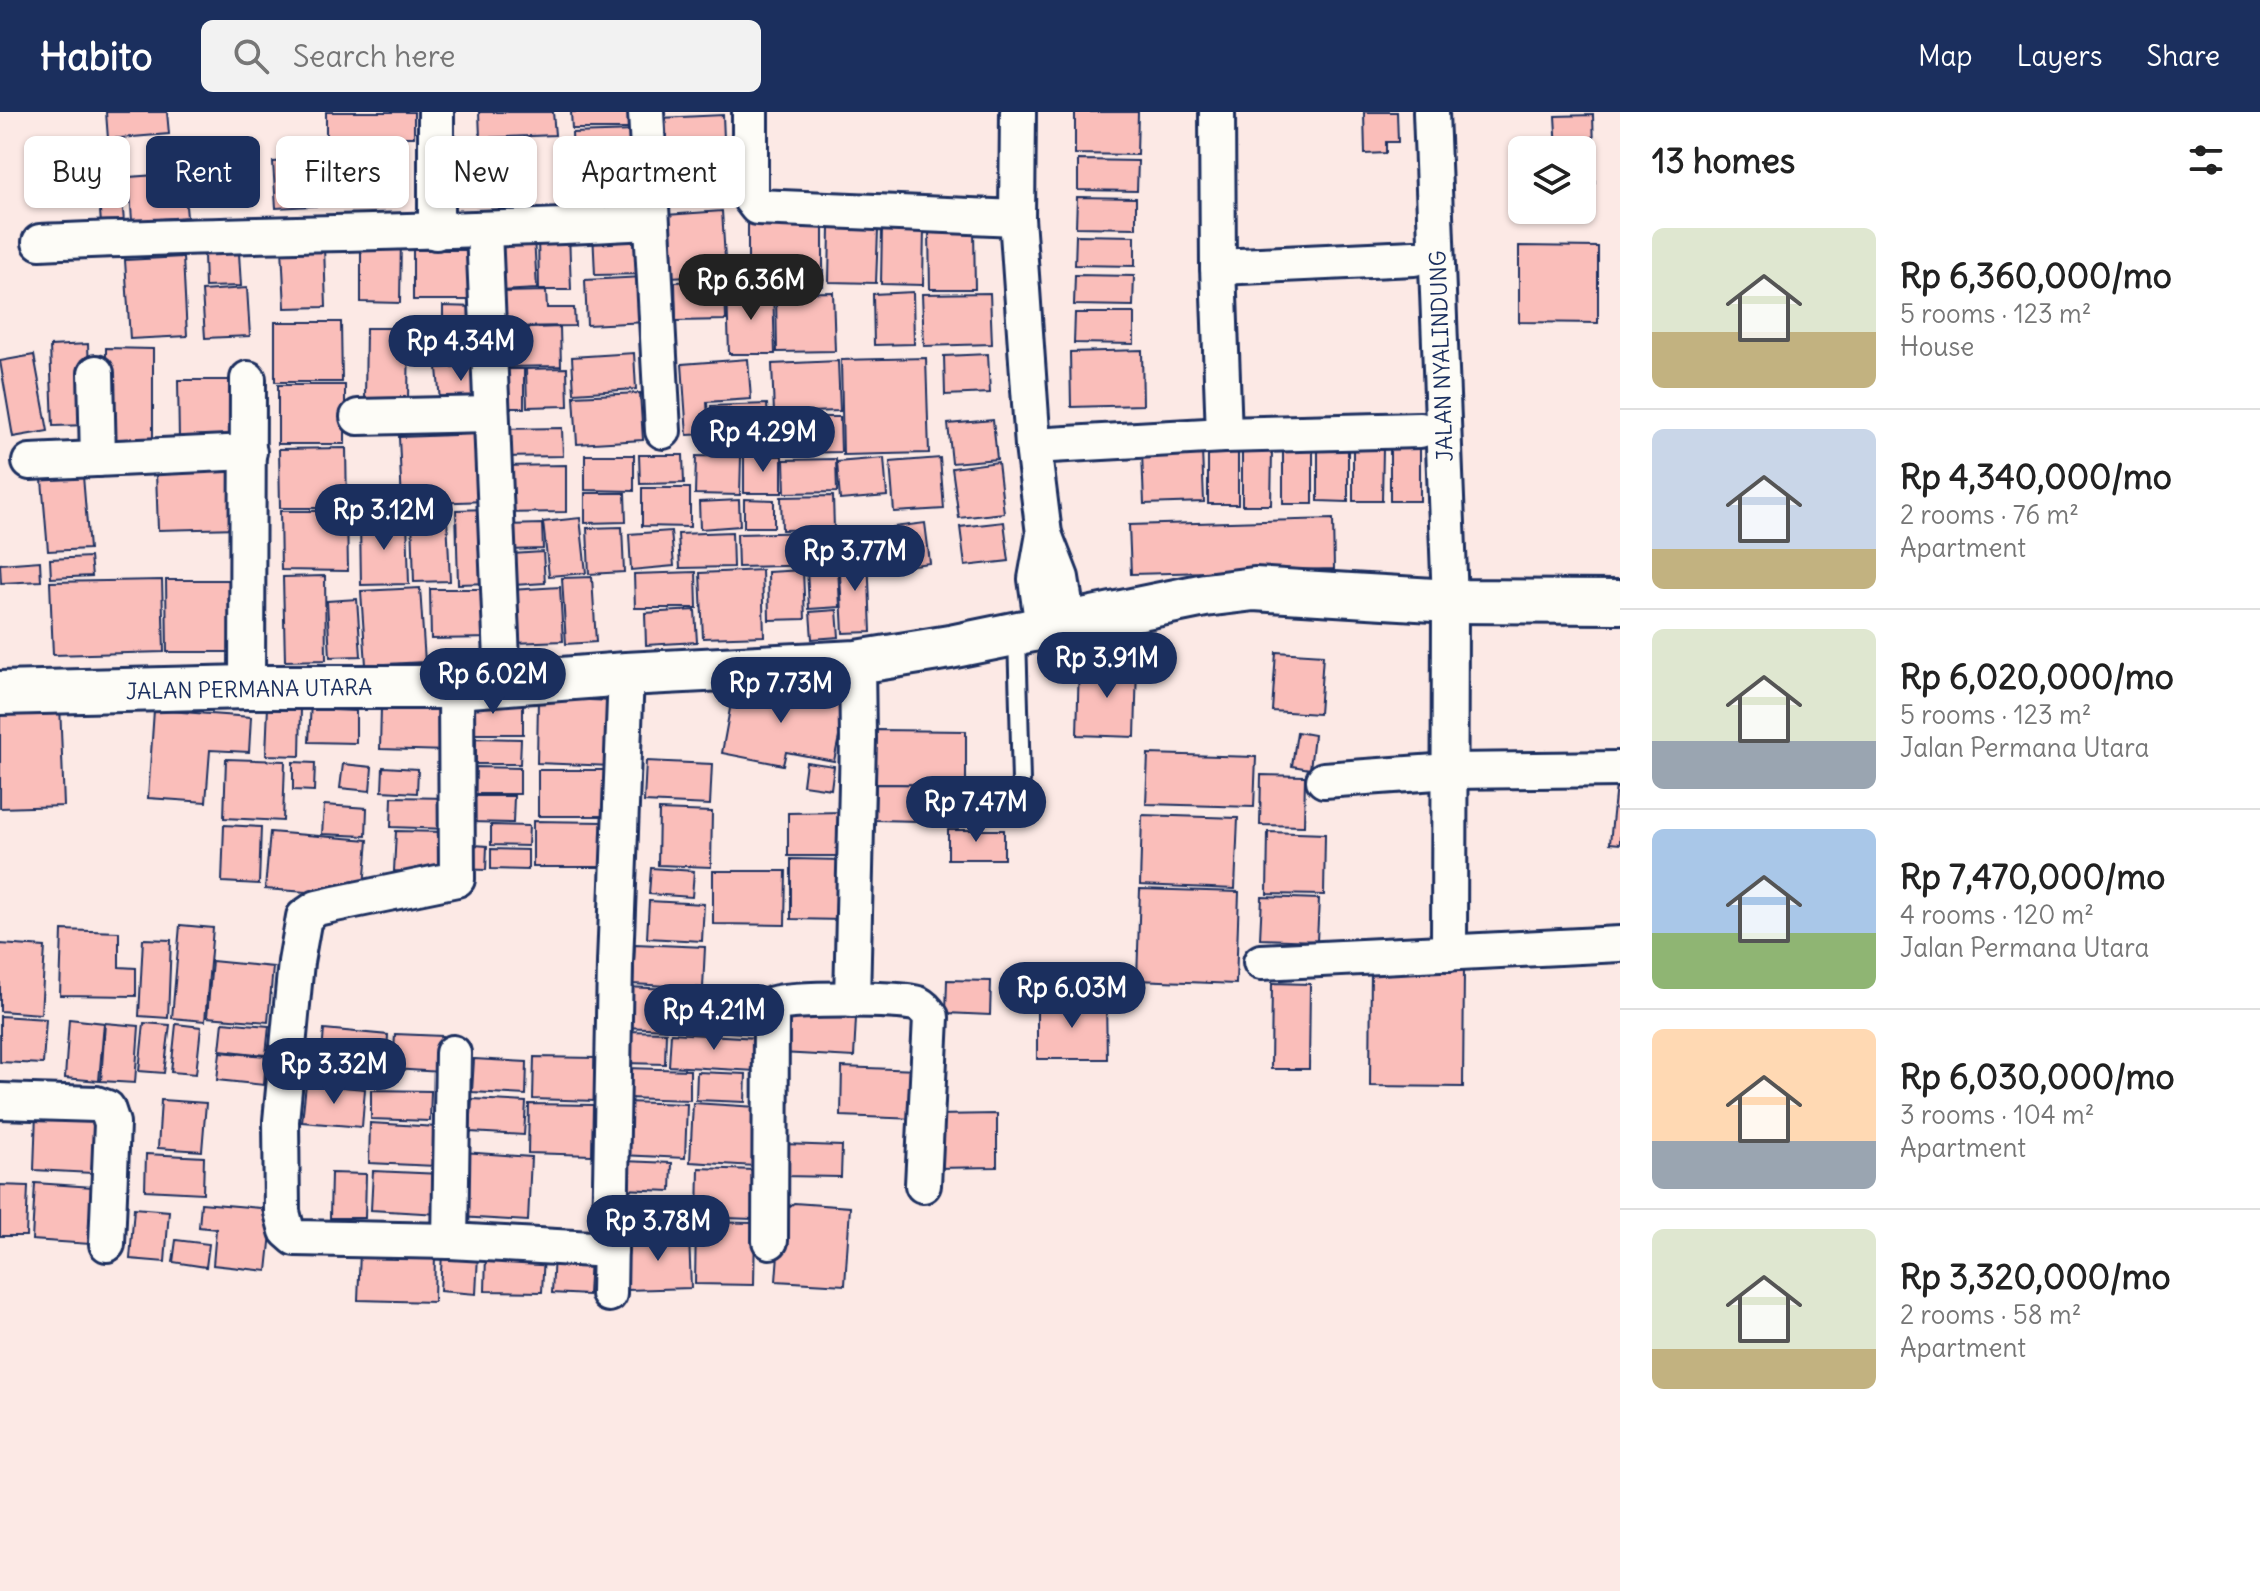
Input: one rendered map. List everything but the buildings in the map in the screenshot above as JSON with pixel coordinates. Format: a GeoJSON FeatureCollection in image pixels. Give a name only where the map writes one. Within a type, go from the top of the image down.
{"type":"FeatureCollection","features":[{"type":"Feature","properties":{"kind":"street"},"geometry":{"type":"LineString","coordinates":[[436,112],[436,232]]}},
{"type":"Feature","properties":{"kind":"street"},"geometry":{"type":"LineString","coordinates":[[646,112],[663,431]]}},
{"type":"Feature","properties":{"kind":"street"},"geometry":{"type":"LineString","coordinates":[[750,112],[750,198],[757,207],[1017,218]]}},
{"type":"Feature","properties":{"kind":"street"},"geometry":{"type":"LineString","coordinates":[[1018,112],[1017,218],[1033,446],[1044,534],[1061,578],[1043,627]]}},
{"type":"Feature","properties":{"kind":"street"},"geometry":{"type":"LineString","coordinates":[[1217,112],[1224,435]]}},
{"type":"Feature","properties":{"kind":"street","name":"JALAN NYALINDUNG"},"geometry":{"type":"LineString","coordinates":[[1431,112],[1450,601],[1449,953]]}},
{"type":"Feature","properties":{"kind":"street"},"geometry":{"type":"LineString","coordinates":[[40,242],[231,234],[484,231],[651,222]]}},
{"type":"Feature","properties":{"kind":"street"},"geometry":{"type":"LineString","coordinates":[[484,231],[503,684]]}},
{"type":"Feature","properties":{"kind":"street"},"geometry":{"type":"LineString","coordinates":[[1218,267],[1414,258]]}},
{"type":"Feature","properties":{"kind":"street"},"geometry":{"type":"LineString","coordinates":[[96,373],[98,459]]}},
{"type":"Feature","properties":{"kind":"street"},"geometry":{"type":"LineString","coordinates":[[247,687],[248,379]]}},
{"type":"Feature","properties":{"kind":"street"},"geometry":{"type":"LineString","coordinates":[[358,417],[490,414]]}},
{"type":"Feature","properties":{"kind":"street"},"geometry":{"type":"LineString","coordinates":[[1033,446],[1224,435],[1420,430]]}},
{"type":"Feature","properties":{"kind":"street"},"geometry":{"type":"LineString","coordinates":[[30,462],[249,452]]}},
{"type":"Feature","properties":{"kind":"street","name":"JALAN PERMANA UTARA"},"geometry":{"type":"LineString","coordinates":[[0,693],[247,687],[456,687],[857,662],[950,647],[1205,595],[1254,589],[1450,601],[1620,602]]}},
{"type":"Feature","properties":{"kind":"street"},"geometry":{"type":"LineString","coordinates":[[852,1000],[857,662]]}},
{"type":"Feature","properties":{"kind":"street"},"geometry":{"type":"LineString","coordinates":[[609,1294],[616,947],[626,674]]}},
{"type":"Feature","properties":{"kind":"street"},"geometry":{"type":"LineString","coordinates":[[456,687],[457,879],[317,908],[304,917],[296,962],[281,1121],[282,1212],[287,1231],[295,1238],[450,1241],[610,1250]]}},
{"type":"Feature","properties":{"kind":"street"},"geometry":{"type":"LineString","coordinates":[[1324,780],[1450,771],[1620,769]]}},
{"type":"Feature","properties":{"kind":"street"},"geometry":{"type":"LineString","coordinates":[[1261,962],[1620,944]]}},
{"type":"Feature","properties":{"kind":"street"},"geometry":{"type":"LineString","coordinates":[[770,1241],[771,1014],[774,1004],[787,1000],[852,1000],[915,1003],[925,1008],[931,1017],[923,1185]]}},
{"type":"Feature","properties":{"kind":"street"},"geometry":{"type":"LineString","coordinates":[[450,1241],[453,1053]]}},
{"type":"Feature","properties":{"kind":"street"},"geometry":{"type":"LineString","coordinates":[[0,1101],[96,1104],[107,1108],[112,1123],[107,1244]]}},
{"type":"Feature","properties":{"kind":"lane"},"geometry":{"type":"LineString","coordinates":[[1021,781],[1043,627]]}}]}
